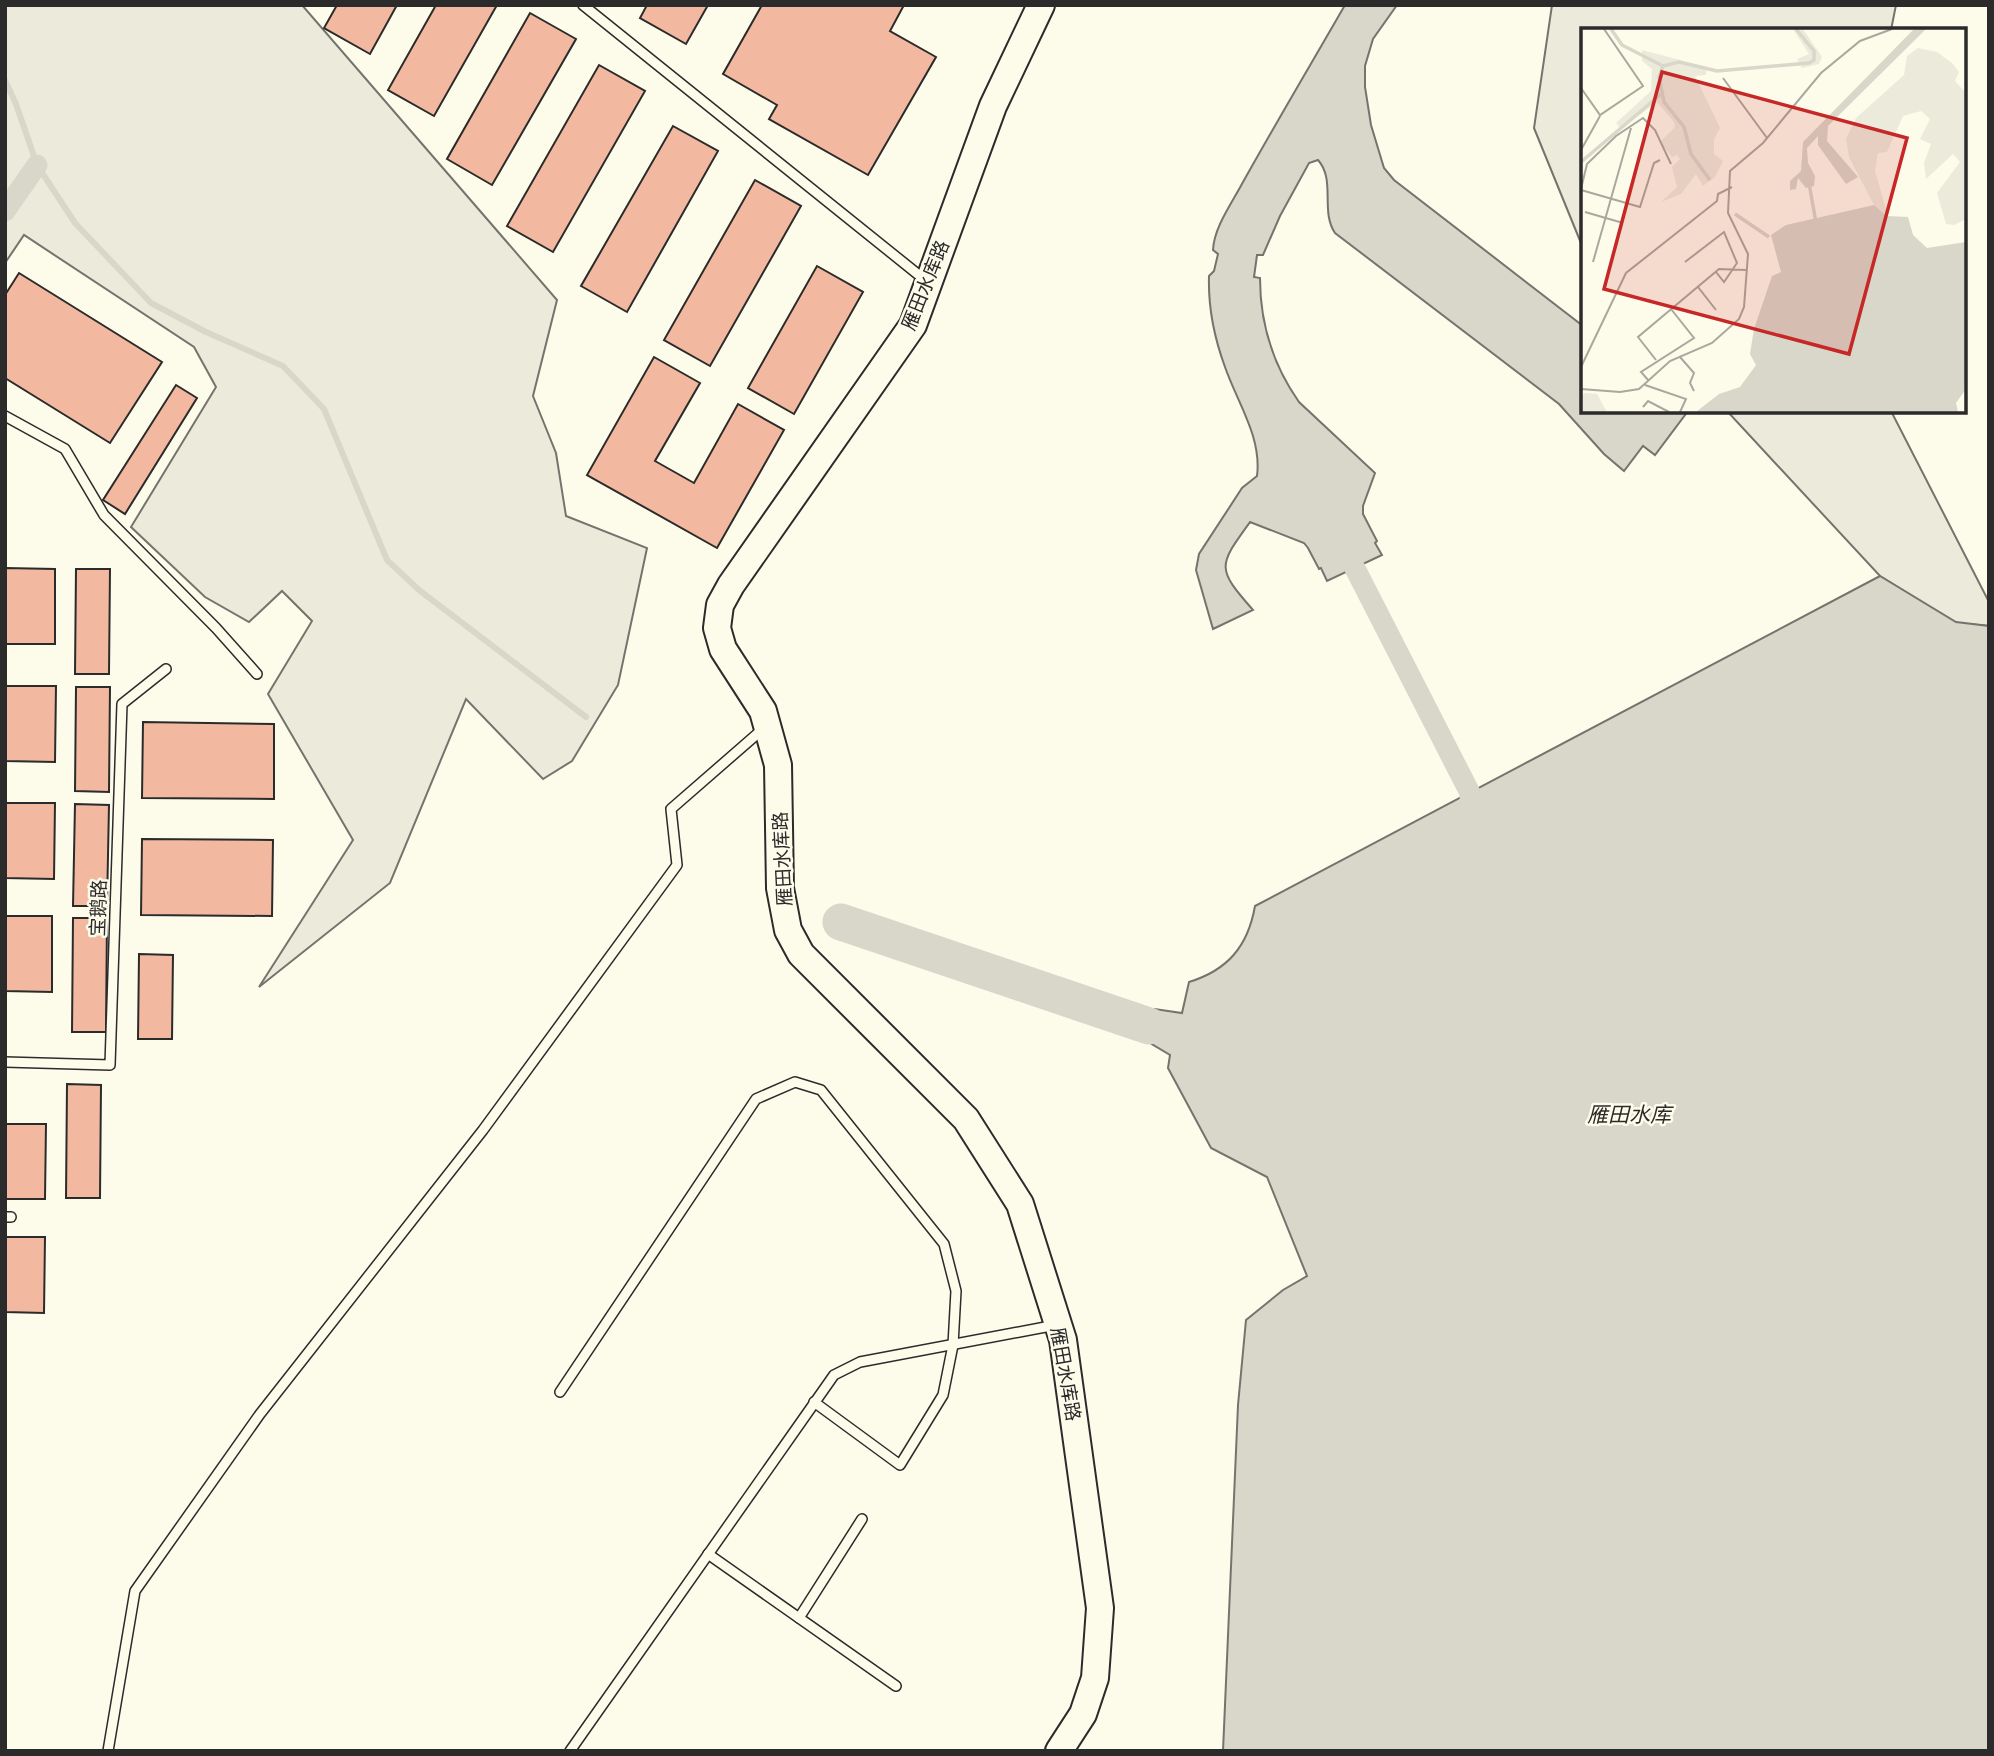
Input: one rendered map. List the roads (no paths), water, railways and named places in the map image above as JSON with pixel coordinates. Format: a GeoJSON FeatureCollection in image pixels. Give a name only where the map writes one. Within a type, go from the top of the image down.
{"type":"FeatureCollection","features":[{"type":"Feature","properties":{"kind":"main road","name":"雁田水库路"},"geometry":{"type":"LineString","coordinates":[[1041,5],[992,106],[913,325],[731,585],[720,605],[717,628],[723,649],[763,711],[778,765],[780,888],[788,930],[801,954],[966,1119],[1020,1204],[1063,1340],[1100,1608],[1095,1678],[1083,1714],[1059,1751]]}},
{"type":"Feature","properties":{"kind":"lane"},"geometry":{"type":"LineString","coordinates":[[583,5],[928,283]]}},
{"type":"Feature","properties":{"kind":"lane"},"geometry":{"type":"LineString","coordinates":[[5,416],[65,449],[104,515],[216,628],[257,674]]}},
{"type":"Feature","properties":{"kind":"lane","name":"宝鹅路"},"geometry":{"type":"LineString","coordinates":[[5,1062],[110,1065],[122,704],[166,669]]}},
{"type":"Feature","properties":{"kind":"lane"},"geometry":{"type":"LineString","coordinates":[[108,1751],[135,1591],[260,1414],[483,1130],[677,865],[671,809],[767,725]]}},
{"type":"Feature","properties":{"kind":"lane"},"geometry":{"type":"LineString","coordinates":[[560,1392],[755,1099],[795,1082],[821,1090],[944,1244],[956,1291],[953,1345],[943,1395],[900,1465],[814,1402]]}},
{"type":"Feature","properties":{"kind":"lane"},"geometry":{"type":"LineString","coordinates":[[570,1751],[834,1375],[860,1362],[1058,1325]]}},
{"type":"Feature","properties":{"kind":"lane"},"geometry":{"type":"LineString","coordinates":[[799,1618],[862,1519]]}},
{"type":"Feature","properties":{"kind":"lane"},"geometry":{"type":"LineString","coordinates":[[708,1554],[896,1686]]}},
{"type":"Feature","properties":{"kind":"water"},"geometry":{"type":"Polygon","coordinates":[[[1345,5],[1397,5],[1373,39],[1365,66],[1365,87],[1371,125],[1384,168],[1394,180],[1581,324],[1581,413],[1686,413],[1655,455],[1643,446],[1624,471],[1604,454],[1559,404],[1335,233],[1329,215],[1323,168],[1318,160],[1309,163],[1280,216],[1263,255],[1257,255],[1254,277],[1260,278],[1265,327],[1275,358],[1290,388],[1299,402],[1375,473],[1363,506],[1363,514],[1382,555],[1327,581],[1304,543],[1250,522],[1232,548],[1226,567],[1232,585],[1253,610],[1213,629],[1196,570],[1199,554],[1242,488],[1257,476],[1258,462],[1252,434],[1225,367],[1212,322],[1209,276],[1214,271],[1218,254],[1213,250],[1214,241],[1229,207],[1345,5]]]}},
{"type":"Feature","properties":{"kind":"water","name":"雁田水库"},"geometry":{"type":"Polygon","coordinates":[[[1880,576],[1956,622],[1989,626],[1989,1751],[1223,1751],[1238,1405],[1246,1320],[1283,1290],[1307,1276],[1267,1177],[1211,1148],[1168,1068],[1170,1055],[1145,1040],[1155,1009],[1182,1013],[1189,982],[1215,971],[1234,954],[1247,933],[1255,906],[1880,576]]]}},
{"type":"Feature","properties":{"kind":"waterway"},"geometry":{"type":"LineString","coordinates":[[5,80],[37,165],[75,223],[151,303],[206,332],[283,366],[324,409],[387,560],[419,590],[586,717]]}},
{"type":"Feature","properties":{"kind":"waterway"},"geometry":{"type":"LineString","coordinates":[[5,211],[37,165]]}},
{"type":"Feature","properties":{"kind":"waterway"},"geometry":{"type":"LineString","coordinates":[[1342,543],[1470,793],[1471,819]]}},
{"type":"Feature","properties":{"kind":"waterway"},"geometry":{"type":"LineString","coordinates":[[841,922],[1149,1026]]}}]}
